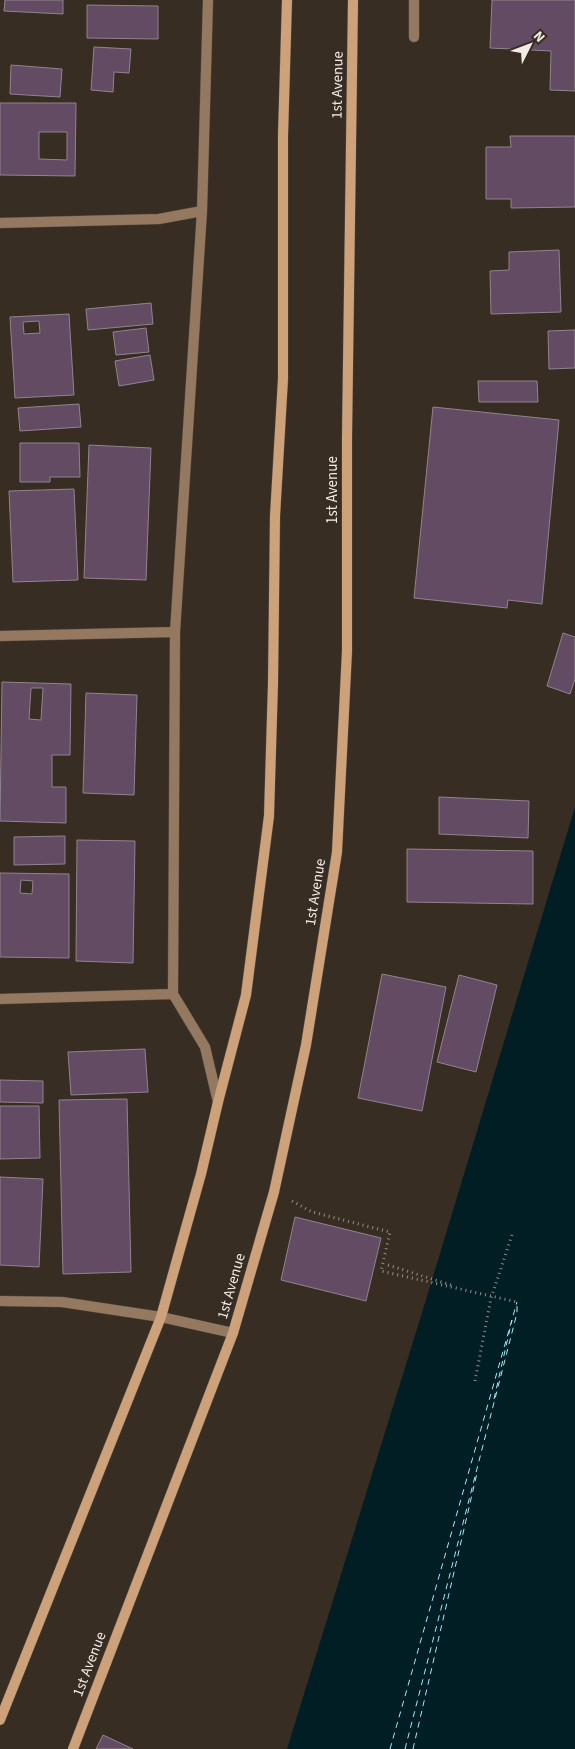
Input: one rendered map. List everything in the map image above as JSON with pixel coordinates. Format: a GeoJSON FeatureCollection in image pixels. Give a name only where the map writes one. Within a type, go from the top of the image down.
{"type":"FeatureCollection","features":[{"type":"Feature","properties":{"kind":"main road"},"geometry":{"type":"LineString","coordinates":[[0,1720],[162,1317],[201,1174],[246,995],[269,816],[274,683],[275,516],[283,379],[283,136],[287,0]]}},
{"type":"Feature","properties":{"kind":"main road","name":"1st Avenue"},"geometry":{"type":"LineString","coordinates":[[73,1749],[233,1333],[274,1192],[306,1045],[337,852],[347,651],[347,438],[353,0]]}},
{"type":"Feature","properties":{"kind":"street"},"geometry":{"type":"LineString","coordinates":[[208,0],[202,210],[175,632],[173,994],[204,1047],[218,1102]]}},
{"type":"Feature","properties":{"kind":"street"},"geometry":{"type":"LineString","coordinates":[[414,0],[414,37]]}},
{"type":"Feature","properties":{"kind":"street"},"geometry":{"type":"LineString","coordinates":[[0,223],[159,219],[202,210]]}},
{"type":"Feature","properties":{"kind":"street"},"geometry":{"type":"LineString","coordinates":[[0,636],[175,632]]}},
{"type":"Feature","properties":{"kind":"street"},"geometry":{"type":"LineString","coordinates":[[0,999],[173,994]]}},
{"type":"Feature","properties":{"kind":"street"},"geometry":{"type":"LineString","coordinates":[[0,1301],[62,1302],[162,1317],[233,1333]]}},
{"type":"Feature","properties":{"kind":"path"},"geometry":{"type":"LineString","coordinates":[[274,1192],[312,1212],[390,1232],[381,1272],[516,1302]]}},
{"type":"Feature","properties":{"kind":"path"},"geometry":{"type":"LineString","coordinates":[[475,1381],[491,1298],[513,1232]]}},
{"type":"Feature","properties":{"kind":"path"},"geometry":{"type":"LineString","coordinates":[[388,1265],[491,1298]]}},
{"type":"Feature","properties":{"kind":"water"},"geometry":{"type":"Polygon","coordinates":[[[575,807],[575,1749],[287,1749],[425,1303],[575,807]]]}},
{"type":"Feature","properties":{"kind":"building"},"geometry":{"type":"Polygon","coordinates":[[[5,0],[63,0],[63,14],[4,11],[5,0]]]}},
{"type":"Feature","properties":{"kind":"building"},"geometry":{"type":"Polygon","coordinates":[[[492,0],[575,0],[575,91],[550,90],[551,51],[490,48],[492,0]]]}},
{"type":"Feature","properties":{"kind":"building"},"geometry":{"type":"Polygon","coordinates":[[[87,5],[158,6],[158,39],[87,38],[87,5]]]}},
{"type":"Feature","properties":{"kind":"building"},"geometry":{"type":"Polygon","coordinates":[[[94,47],[131,49],[129,73],[114,72],[113,92],[91,90],[94,47]]]}},
{"type":"Feature","properties":{"kind":"building"},"geometry":{"type":"Polygon","coordinates":[[[11,65],[62,69],[60,97],[10,94],[11,65]]]}},
{"type":"Feature","properties":{"kind":"building"},"geometry":{"type":"Polygon","coordinates":[[[0,103],[76,103],[75,176],[0,175],[0,103]],[[39,132],[39,159],[67,160],[67,132],[39,132]]]}},
{"type":"Feature","properties":{"kind":"building"},"geometry":{"type":"Polygon","coordinates":[[[510,136],[575,136],[575,207],[511,208],[511,199],[486,199],[486,147],[511,147],[510,136]]]}},
{"type":"Feature","properties":{"kind":"building"},"geometry":{"type":"Polygon","coordinates":[[[559,250],[561,312],[491,314],[490,271],[509,270],[509,252],[559,250]]]}},
{"type":"Feature","properties":{"kind":"building"},"geometry":{"type":"Polygon","coordinates":[[[151,303],[153,324],[88,330],[86,309],[151,303]]]}},
{"type":"Feature","properties":{"kind":"building"},"geometry":{"type":"Polygon","coordinates":[[[69,314],[74,395],[15,398],[10,317],[69,314]],[[39,321],[23,322],[24,334],[40,333],[39,321]]]}},
{"type":"Feature","properties":{"kind":"building"},"geometry":{"type":"Polygon","coordinates":[[[146,328],[149,352],[116,355],[113,332],[146,328]]]}},
{"type":"Feature","properties":{"kind":"building"},"geometry":{"type":"Polygon","coordinates":[[[575,330],[575,368],[549,369],[548,331],[575,330]]]}},
{"type":"Feature","properties":{"kind":"building"},"geometry":{"type":"Polygon","coordinates":[[[150,355],[154,380],[119,386],[115,361],[150,355]]]}},
{"type":"Feature","properties":{"kind":"building"},"geometry":{"type":"Polygon","coordinates":[[[478,381],[537,381],[538,402],[479,402],[478,381]]]}},
{"type":"Feature","properties":{"kind":"building"},"geometry":{"type":"Polygon","coordinates":[[[79,404],[81,427],[20,431],[18,408],[79,404]]]}},
{"type":"Feature","properties":{"kind":"building"},"geometry":{"type":"Polygon","coordinates":[[[433,407],[559,420],[542,604],[508,600],[507,608],[414,598],[433,407]]]}},
{"type":"Feature","properties":{"kind":"building"},"geometry":{"type":"Polygon","coordinates":[[[20,443],[79,443],[80,477],[50,477],[50,482],[20,482],[20,443]]]}},
{"type":"Feature","properties":{"kind":"building"},"geometry":{"type":"Polygon","coordinates":[[[89,445],[151,448],[146,580],[84,578],[89,445]]]}},
{"type":"Feature","properties":{"kind":"building"},"geometry":{"type":"Polygon","coordinates":[[[74,489],[78,580],[13,582],[9,491],[74,489]]]}},
{"type":"Feature","properties":{"kind":"building"},"geometry":{"type":"Polygon","coordinates":[[[563,633],[575,637],[575,679],[570,694],[547,686],[563,633]]]}},
{"type":"Feature","properties":{"kind":"building"},"geometry":{"type":"Polygon","coordinates":[[[2,682],[71,684],[70,755],[52,755],[52,787],[66,787],[66,823],[0,821],[2,682]],[[31,688],[29,719],[41,720],[43,688],[31,688]]]}},
{"type":"Feature","properties":{"kind":"building"},"geometry":{"type":"Polygon","coordinates":[[[86,693],[137,695],[134,795],[83,793],[86,693]]]}},
{"type":"Feature","properties":{"kind":"building"},"geometry":{"type":"Polygon","coordinates":[[[439,797],[529,801],[528,838],[439,834],[439,797]]]}},
{"type":"Feature","properties":{"kind":"building"},"geometry":{"type":"Polygon","coordinates":[[[65,836],[65,864],[14,865],[14,837],[65,836]]]}},
{"type":"Feature","properties":{"kind":"building"},"geometry":{"type":"Polygon","coordinates":[[[77,840],[135,841],[133,963],[76,961],[77,840]]]}},
{"type":"Feature","properties":{"kind":"building"},"geometry":{"type":"Polygon","coordinates":[[[407,849],[533,851],[533,904],[407,902],[407,849]]]}},
{"type":"Feature","properties":{"kind":"building"},"geometry":{"type":"Polygon","coordinates":[[[0,873],[69,874],[69,958],[0,957],[0,873]],[[21,880],[20,893],[32,894],[33,881],[21,880]]]}},
{"type":"Feature","properties":{"kind":"building"},"geometry":{"type":"Polygon","coordinates":[[[382,974],[446,987],[422,1111],[358,1098],[382,974]]]}},
{"type":"Feature","properties":{"kind":"building"},"geometry":{"type":"Polygon","coordinates":[[[459,975],[497,985],[476,1072],[437,1062],[459,975]]]}},
{"type":"Feature","properties":{"kind":"building"},"geometry":{"type":"Polygon","coordinates":[[[145,1049],[148,1092],[71,1095],[68,1052],[145,1049]]]}},
{"type":"Feature","properties":{"kind":"building"},"geometry":{"type":"Polygon","coordinates":[[[0,1080],[43,1081],[43,1103],[0,1102],[0,1080]]]}},
{"type":"Feature","properties":{"kind":"building"},"geometry":{"type":"Polygon","coordinates":[[[127,1099],[131,1272],[63,1274],[59,1100],[127,1099]]]}},
{"type":"Feature","properties":{"kind":"building"},"geometry":{"type":"Polygon","coordinates":[[[0,1106],[39,1106],[40,1158],[0,1159],[0,1106]]]}},
{"type":"Feature","properties":{"kind":"building"},"geometry":{"type":"Polygon","coordinates":[[[0,1177],[43,1179],[39,1267],[0,1265],[0,1177]]]}},
{"type":"Feature","properties":{"kind":"building"},"geometry":{"type":"Polygon","coordinates":[[[295,1217],[381,1238],[366,1301],[281,1280],[295,1217]]]}},
{"type":"Feature","properties":{"kind":"building"},"geometry":{"type":"Polygon","coordinates":[[[103,1735],[133,1749],[96,1749],[103,1735]]]}},
{"type":"Feature","properties":{"kind":"ferry route"},"geometry":{"type":"LineString","coordinates":[[390,1749],[517,1302]]}},
{"type":"Feature","properties":{"kind":"ferry route"},"geometry":{"type":"LineString","coordinates":[[405,1749],[517,1313],[517,1305]]}},
{"type":"Feature","properties":{"kind":"ferry route"},"geometry":{"type":"LineString","coordinates":[[494,1399],[512,1320]]}},
{"type":"Feature","properties":{"kind":"ferry route"},"geometry":{"type":"LineString","coordinates":[[413,1749],[477,1473]]}}]}
